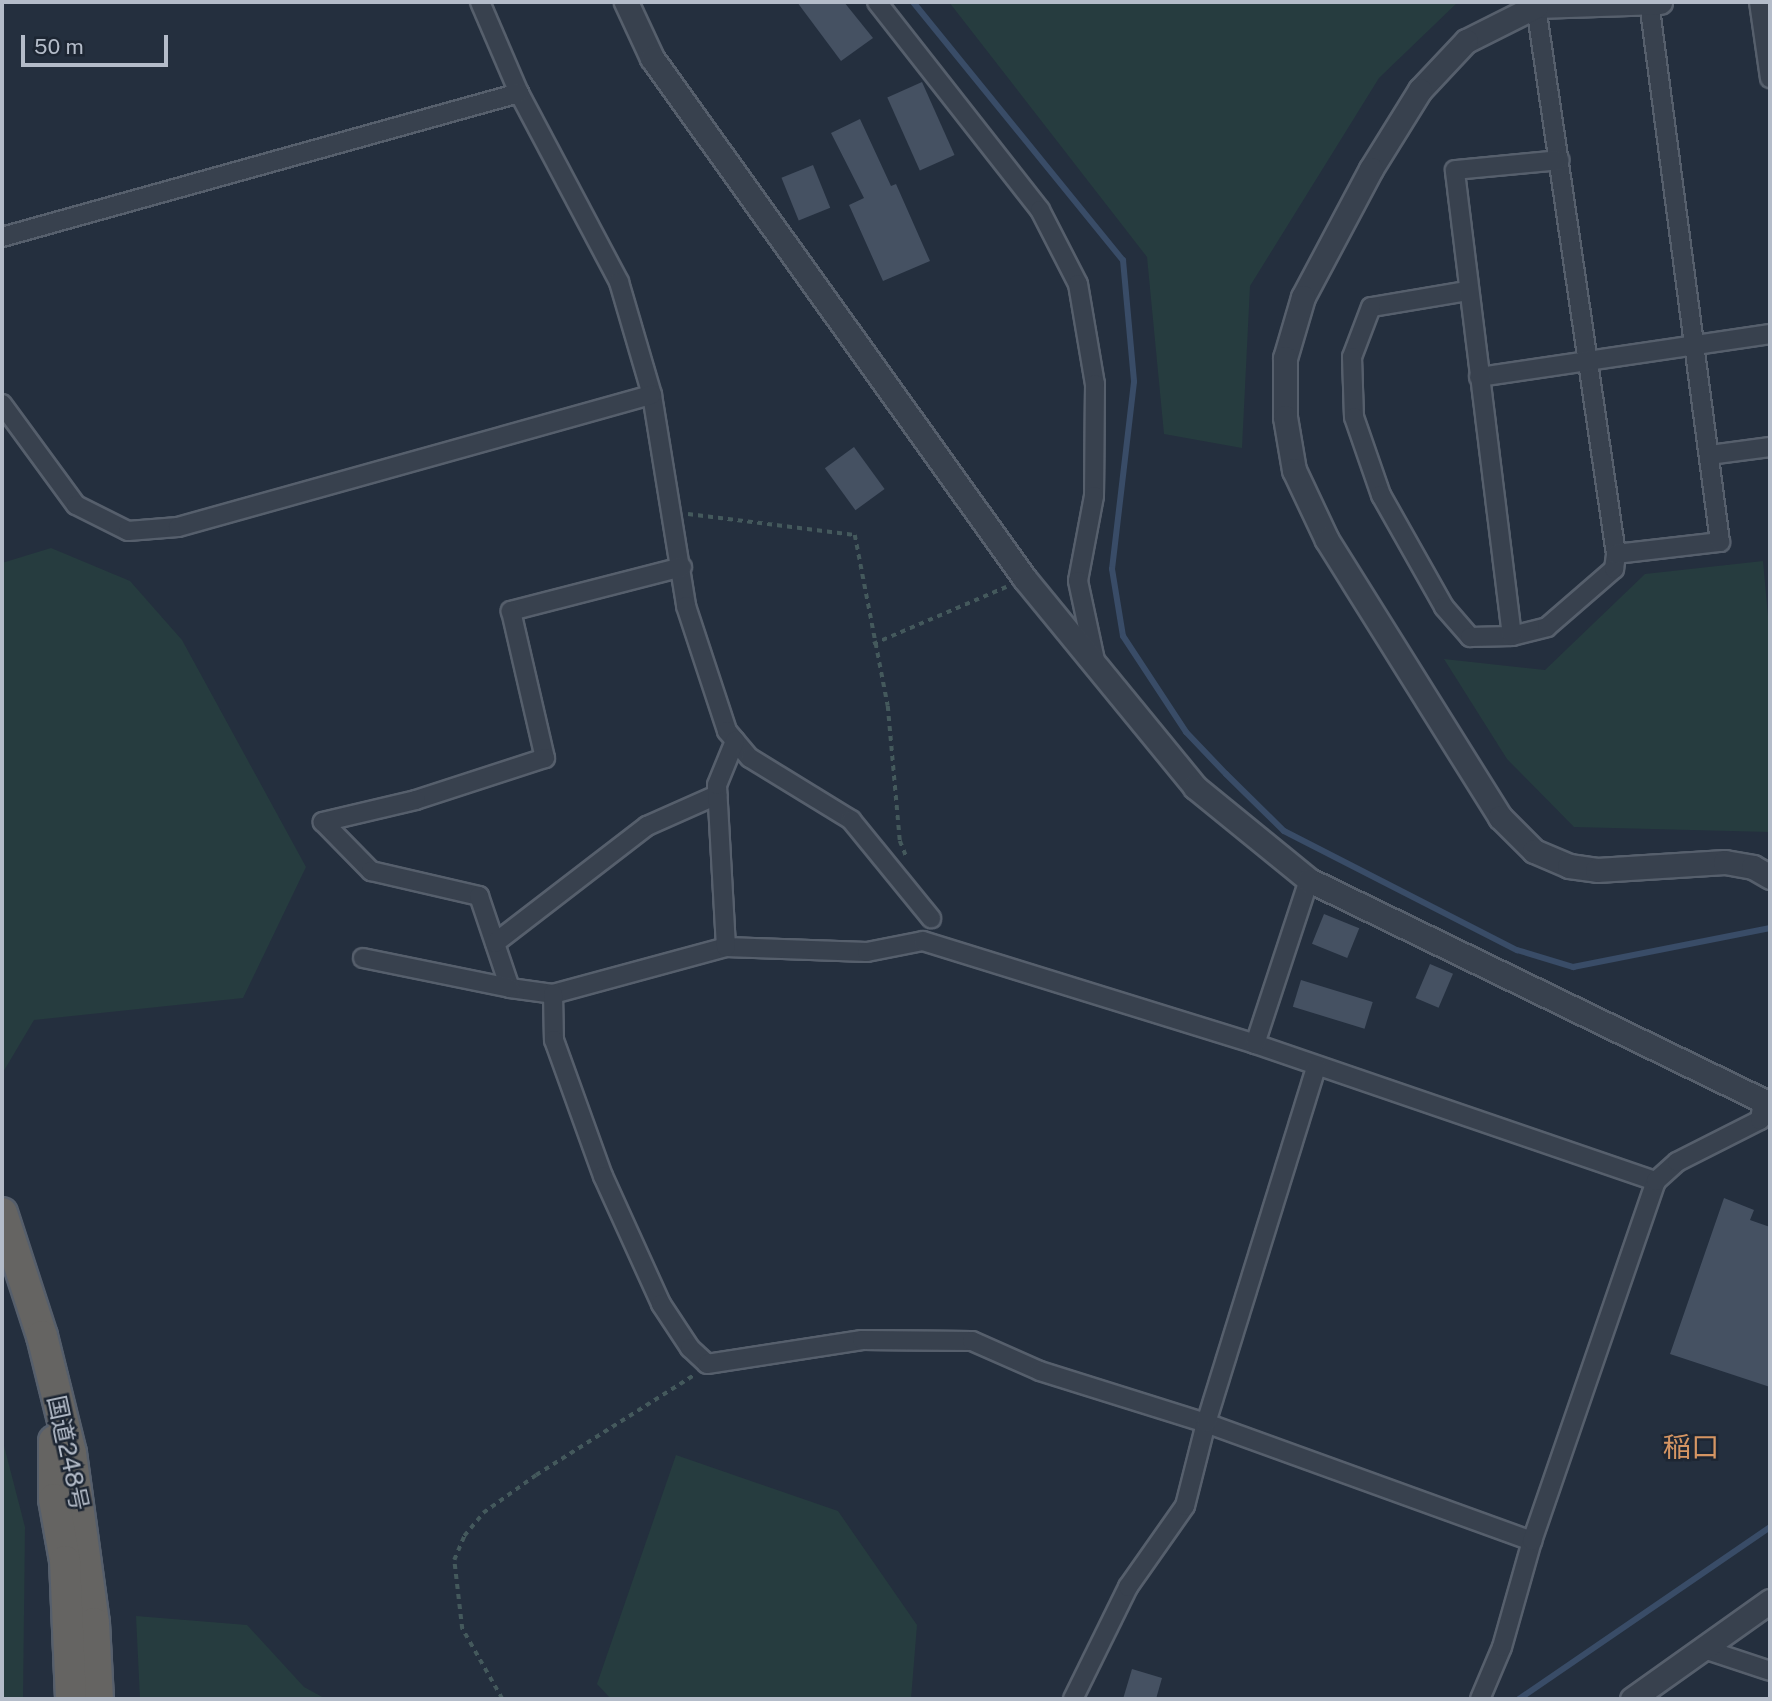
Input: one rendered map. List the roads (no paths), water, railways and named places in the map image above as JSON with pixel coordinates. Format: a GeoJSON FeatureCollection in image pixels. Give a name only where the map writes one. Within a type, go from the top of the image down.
{"type":"FeatureCollection","features":[{"type":"Feature","properties":{"kind":"highway","name":"国道248号"},"geometry":{"type":"LineString","coordinates":[[2,1213],[42,1336],[71,1453],[94,1623],[98,1699]]}},
{"type":"Feature","properties":{"kind":"highway","name":"国道248号"},"geometry":{"type":"LineString","coordinates":[[2,1256],[54,1437],[83,1627],[86,1699]]}},
{"type":"Feature","properties":{"kind":"highway"},"geometry":{"type":"LineString","coordinates":[[54,1437],[54,1499],[65,1561],[71,1699]]}},
{"type":"Feature","properties":{"kind":"street"},"geometry":{"type":"LineString","coordinates":[[481,2],[519,93],[619,282],[652,395],[682,567],[686,606],[727,731],[750,758],[851,820],[931,918]]}},
{"type":"Feature","properties":{"kind":"street"},"geometry":{"type":"LineString","coordinates":[[626,2],[652,58],[1025,579],[1094,660],[1195,787],[1310,880],[1768,1098],[1760,1120],[1677,1162],[1657,1181],[1532,1541],[1502,1647],[1480,1699]]}},
{"type":"Feature","properties":{"kind":"street"},"geometry":{"type":"LineString","coordinates":[[877,2],[1040,210],[1078,284],[1095,384],[1094,496],[1078,581],[1094,660]]}},
{"type":"Feature","properties":{"kind":"street"},"geometry":{"type":"LineString","coordinates":[[1616,554],[1720,542],[1653,2],[1536,6],[1466,41],[1420,90],[1371,169],[1303,298],[1285,358],[1285,417],[1294,470],[1327,540],[1489,799],[1534,851],[1569,866],[1597,870],[1725,862],[1753,867],[1770,877]]}},
{"type":"Feature","properties":{"kind":"street"},"geometry":{"type":"LineString","coordinates":[[1759,2],[1770,78]]}},
{"type":"Feature","properties":{"kind":"street"},"geometry":{"type":"LineString","coordinates":[[1467,291],[1371,307],[1352,356],[1354,417],[1381,495],[1444,607],[1470,637],[1512,636],[1548,627],[1614,569],[1616,554],[1536,6]]}},
{"type":"Feature","properties":{"kind":"street"},"geometry":{"type":"LineString","coordinates":[[2,237],[519,93]]}},
{"type":"Feature","properties":{"kind":"street"},"geometry":{"type":"LineString","coordinates":[[1512,636],[1467,291],[1455,170],[1560,160]]}},
{"type":"Feature","properties":{"kind":"street"},"geometry":{"type":"LineString","coordinates":[[1479,377],[1770,334]]}},
{"type":"Feature","properties":{"kind":"street"},"geometry":{"type":"LineString","coordinates":[[2,404],[76,505],[128,531],[178,527],[652,395]]}},
{"type":"Feature","properties":{"kind":"street"},"geometry":{"type":"LineString","coordinates":[[1710,455],[1770,447]]}},
{"type":"Feature","properties":{"kind":"street"},"geometry":{"type":"LineString","coordinates":[[510,988],[479,896],[371,871],[348,852],[324,822],[416,800],[545,758],[511,611],[682,567]]}},
{"type":"Feature","properties":{"kind":"street"},"geometry":{"type":"LineString","coordinates":[[726,947],[717,785],[736,741]]}},
{"type":"Feature","properties":{"kind":"street"},"geometry":{"type":"LineString","coordinates":[[495,943],[647,826],[717,795]]}},
{"type":"Feature","properties":{"kind":"street"},"geometry":{"type":"LineString","coordinates":[[1255,1044],[1310,880]]}},
{"type":"Feature","properties":{"kind":"street"},"geometry":{"type":"LineString","coordinates":[[363,958],[510,988],[553,994],[726,947],[867,952],[923,941],[1255,1044],[1657,1181]]}},
{"type":"Feature","properties":{"kind":"street"},"geometry":{"type":"LineString","coordinates":[[553,994],[554,1040],[603,1176],[661,1304],[690,1348],[707,1364],[862,1340],[972,1341],[1040,1371],[1206,1423],[1532,1541]]}},
{"type":"Feature","properties":{"kind":"street"},"geometry":{"type":"LineString","coordinates":[[1073,1699],[1128,1587],[1185,1506],[1206,1423],[1316,1067]]}},
{"type":"Feature","properties":{"kind":"street"},"geometry":{"type":"LineString","coordinates":[[1632,1699],[1707,1650],[1770,1601]]}},
{"type":"Feature","properties":{"kind":"street"},"geometry":{"type":"LineString","coordinates":[[1707,1650],[1770,1671]]}},
{"type":"Feature","properties":{"kind":"waterway"},"geometry":{"type":"LineString","coordinates":[[913,2],[1123,260],[1134,382],[1112,569],[1123,636],[1186,732],[1284,831],[1517,950],[1573,967],[1770,928]]}},
{"type":"Feature","properties":{"kind":"waterway"},"geometry":{"type":"LineString","coordinates":[[1519,1699],[1770,1527]]}},
{"type":"Feature","properties":{"kind":"district","name":"稲口"},"geometry":{"type":"Point","coordinates":[1691,1447]}}]}
